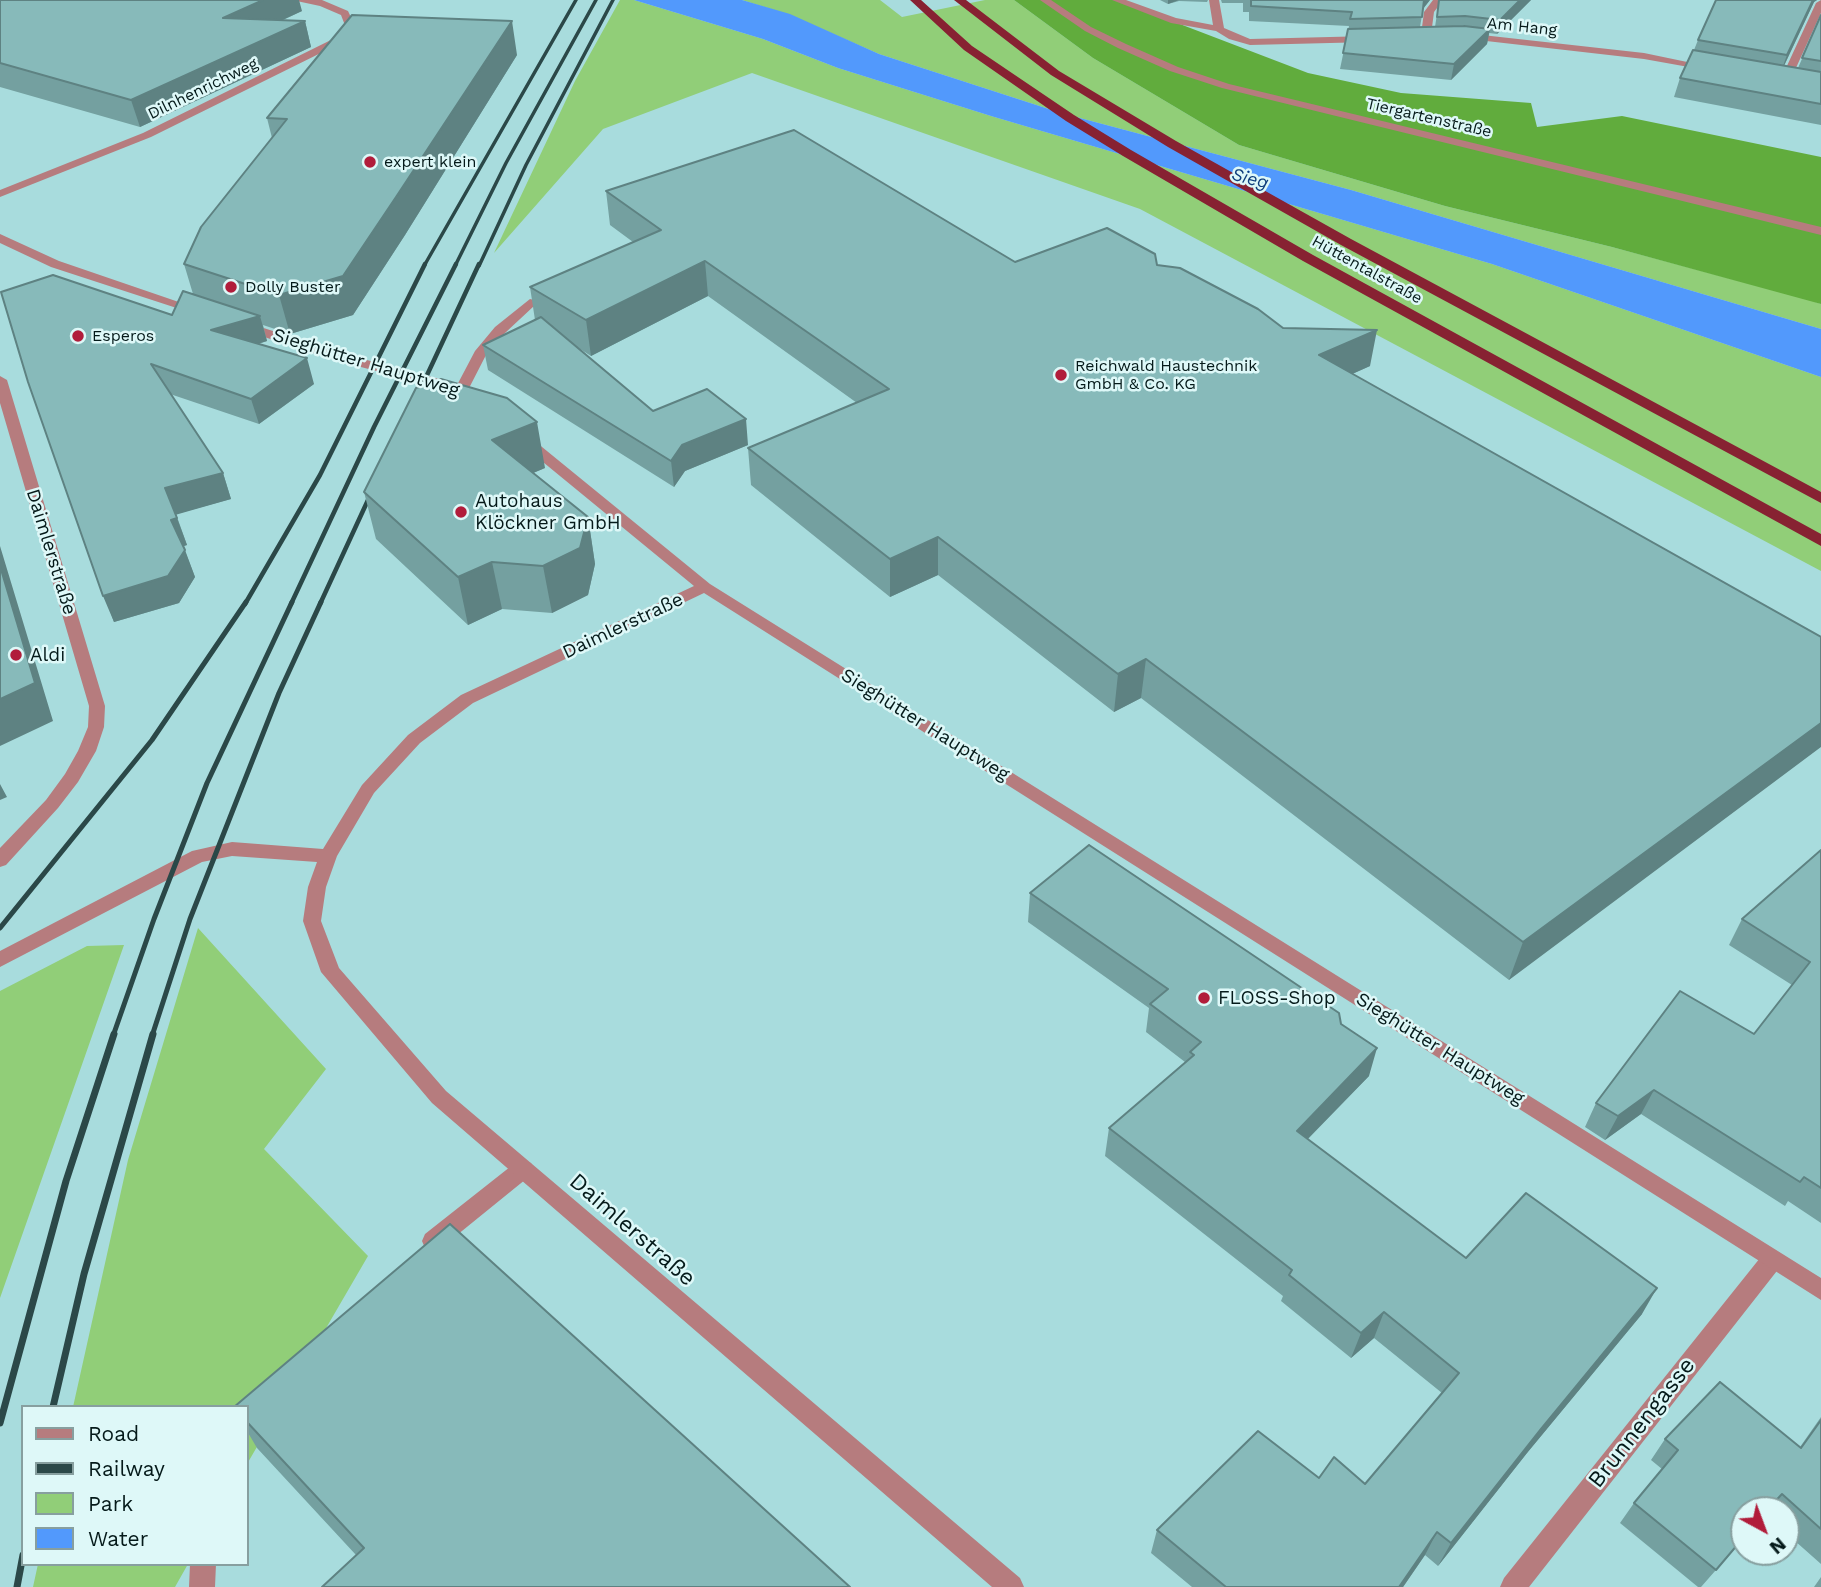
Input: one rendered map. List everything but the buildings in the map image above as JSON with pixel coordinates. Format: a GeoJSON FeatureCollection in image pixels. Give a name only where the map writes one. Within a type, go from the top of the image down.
{"type":"FeatureCollection","features":[{"type":"Feature","properties":{"kind":"highway","name":"Hüttentalstraße"},"geometry":{"type":"LineString","coordinates":[[915,0],[968,48],[1127,153],[1308,258],[1821,541]]}},
{"type":"Feature","properties":{"kind":"highway","name":"Hüttentalstraße"},"geometry":{"type":"LineString","coordinates":[[959,0],[1055,73],[1172,144],[1539,347],[1821,498]]}},
{"type":"Feature","properties":{"kind":"street","name":"Dilnhenrichweg"},"geometry":{"type":"LineString","coordinates":[[0,194],[146,135],[343,38],[351,28],[345,13],[322,3],[297,0]]}},
{"type":"Feature","properties":{"kind":"street","name":"Tiergartenstraße"},"geometry":{"type":"LineString","coordinates":[[1045,0],[1088,29],[1139,54],[1226,86],[1821,231]]}},
{"type":"Feature","properties":{"kind":"street"},"geometry":{"type":"LineString","coordinates":[[1117,0],[1174,21],[1219,29],[1250,42],[1376,38]]}},
{"type":"Feature","properties":{"kind":"street"},"geometry":{"type":"LineString","coordinates":[[1214,0],[1219,29]]}},
{"type":"Feature","properties":{"kind":"street"},"geometry":{"type":"LineString","coordinates":[[1426,35],[1429,12],[1438,0]]}},
{"type":"Feature","properties":{"kind":"street"},"geometry":{"type":"LineString","coordinates":[[1785,81],[1821,4]]}},
{"type":"Feature","properties":{"kind":"street","name":"Am Hang"},"geometry":{"type":"LineString","coordinates":[[1413,36],[1443,36],[1644,57],[1721,70]]}},
{"type":"Feature","properties":{"kind":"street"},"geometry":{"type":"LineString","coordinates":[[1772,79],[1797,83]]}},
{"type":"Feature","properties":{"kind":"street","name":"Sieghütter Hauptweg"},"geometry":{"type":"LineString","coordinates":[[0,237],[55,264],[340,358],[467,394],[480,354],[500,330],[530,303]]}},
{"type":"Feature","properties":{"kind":"street","name":"Daimlerstraße"},"geometry":{"type":"LineString","coordinates":[[0,380],[97,706],[96,727],[72,778],[52,804],[0,860]]}},
{"type":"Feature","properties":{"kind":"street","name":"Sieghütter Hauptweg"},"geometry":{"type":"LineString","coordinates":[[514,431],[705,587],[1821,1290]]}},
{"type":"Feature","properties":{"kind":"street","name":"Daimlerstraße"},"geometry":{"type":"LineString","coordinates":[[705,587],[467,699],[414,739],[368,789],[328,856],[317,887],[312,921],[331,972],[439,1097],[1011,1587]]}},
{"type":"Feature","properties":{"kind":"street"},"geometry":{"type":"LineString","coordinates":[[0,960],[198,856],[232,849],[328,856]]}},
{"type":"Feature","properties":{"kind":"street"},"geometry":{"type":"LineString","coordinates":[[418,1253],[523,1169]]}},
{"type":"Feature","properties":{"kind":"street","name":"Brunnengasse"},"geometry":{"type":"LineString","coordinates":[[1513,1587],[1772,1260]]}},
{"type":"Feature","properties":{"kind":"street"},"geometry":{"type":"LineString","coordinates":[[202,1587],[203,1566]]}},
{"type":"Feature","properties":{"kind":"green space"},"geometry":{"type":"Polygon","coordinates":[[[620,0],[634,0],[763,39],[838,68],[991,116],[1492,264],[1821,377],[1821,571],[1140,209],[752,73],[603,129],[494,253],[575,81],[620,0]]]}},
{"type":"Feature","properties":{"kind":"green space"},"geometry":{"type":"Polygon","coordinates":[[[742,0],[880,0],[902,17],[985,0],[1014,0],[1093,58],[1239,145],[1445,206],[1810,300],[1821,304],[1821,329],[1351,190],[1061,113],[879,54],[790,15],[742,0]]]}},
{"type":"Feature","properties":{"kind":"green space"},"geometry":{"type":"Polygon","coordinates":[[[1014,0],[1117,0],[1308,73],[1401,93],[1531,103],[1537,127],[1622,116],[1821,157],[1821,304],[1612,247],[1445,206],[1239,145],[1093,58],[1014,0]]]}},
{"type":"Feature","properties":{"kind":"green space"},"geometry":{"type":"Polygon","coordinates":[[[198,928],[326,1069],[264,1149],[368,1256],[248,1462],[248,1405],[73,1405],[128,1160],[198,928]]]}},
{"type":"Feature","properties":{"kind":"green space"},"geometry":{"type":"Polygon","coordinates":[[[124,945],[0,1298],[0,991],[87,946],[124,945]]]}},
{"type":"Feature","properties":{"kind":"green space"},"geometry":{"type":"Polygon","coordinates":[[[38,1566],[187,1566],[175,1587],[33,1587],[38,1566]]]}},
{"type":"Feature","properties":{"kind":"water","name":"Sieg"},"geometry":{"type":"Polygon","coordinates":[[[634,0],[742,0],[790,14],[879,54],[1061,113],[1351,190],[1821,329],[1821,377],[1492,264],[991,116],[838,68],[763,39],[634,0]]]}},
{"type":"Feature","properties":{"kind":"railway"},"geometry":{"type":"LineString","coordinates":[[424,266],[576,0]]}},
{"type":"Feature","properties":{"kind":"railway"},"geometry":{"type":"LineString","coordinates":[[455,265],[506,163],[596,0]]}},
{"type":"Feature","properties":{"kind":"railway"},"geometry":{"type":"LineString","coordinates":[[479,266],[526,165],[613,0]]}},
{"type":"Feature","properties":{"kind":"railway"},"geometry":{"type":"LineString","coordinates":[[413,405],[479,264]]}},
{"type":"Feature","properties":{"kind":"railway"},"geometry":{"type":"LineString","coordinates":[[291,604],[374,427],[455,265]]}},
{"type":"Feature","properties":{"kind":"railway"},"geometry":{"type":"LineString","coordinates":[[245,604],[320,475],[424,266]]}},
{"type":"Feature","properties":{"kind":"railway"},"geometry":{"type":"LineString","coordinates":[[320,604],[374,487]]}},
{"type":"Feature","properties":{"kind":"railway"},"geometry":{"type":"LineString","coordinates":[[0,928],[152,740],[246,602]]}},
{"type":"Feature","properties":{"kind":"railway"},"geometry":{"type":"LineString","coordinates":[[113,1036],[154,919],[207,783],[292,602]]}},
{"type":"Feature","properties":{"kind":"railway"},"geometry":{"type":"LineString","coordinates":[[152,1036],[190,919],[279,693],[321,602]]}},
{"type":"Feature","properties":{"kind":"railway"},"geometry":{"type":"LineString","coordinates":[[0,1423],[66,1181],[114,1034]]}},
{"type":"Feature","properties":{"kind":"railway"},"geometry":{"type":"LineString","coordinates":[[53,1405],[84,1274],[153,1034]]}},
{"type":"Feature","properties":{"kind":"railway"},"geometry":{"type":"LineString","coordinates":[[17,1587],[21,1566]]}},
{"type":"Feature","properties":{"kind":"place","name":"expert klein"},"geometry":{"type":"Point","coordinates":[370,162]}},
{"type":"Feature","properties":{"kind":"place","name":"Dolly Buster"},"geometry":{"type":"Point","coordinates":[231,287]}},
{"type":"Feature","properties":{"kind":"place","name":"Esperos"},"geometry":{"type":"Point","coordinates":[78,336]}},
{"type":"Feature","properties":{"kind":"place","name":"Reichwald Haustechnik GmbH & Co. KG"},"geometry":{"type":"Point","coordinates":[1061,375]}},
{"type":"Feature","properties":{"kind":"place","name":"Autohaus Klöckner GmbH"},"geometry":{"type":"Point","coordinates":[461,512]}},
{"type":"Feature","properties":{"kind":"place","name":"Aldi"},"geometry":{"type":"Point","coordinates":[16,655]}},
{"type":"Feature","properties":{"kind":"place","name":"FLOSS-Shop"},"geometry":{"type":"Point","coordinates":[1204,998]}}]}
